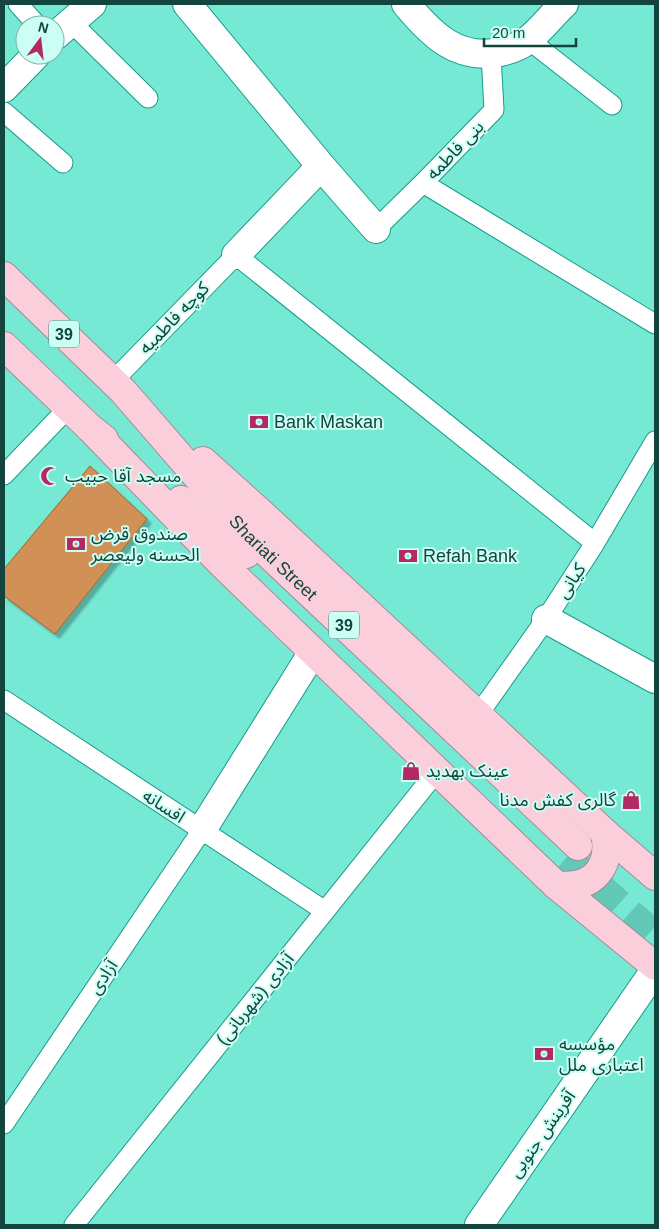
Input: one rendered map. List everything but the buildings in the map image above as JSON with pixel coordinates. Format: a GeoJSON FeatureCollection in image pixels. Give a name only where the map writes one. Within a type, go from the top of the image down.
{"type":"FeatureCollection","features":[{"type":"Feature","properties":{"kind":"main road","name":"Shariati Street"},"geometry":{"type":"LineString","coordinates":[[4,276],[118,386],[246,533],[572,852],[235,544],[90,428],[4,346]]}},
{"type":"Feature","properties":{"kind":"main road"},"geometry":{"type":"LineString","coordinates":[[118,386],[263,515],[605,833],[655,876]]}},
{"type":"Feature","properties":{"kind":"main road"},"geometry":{"type":"LineString","coordinates":[[90,428],[221,563],[556,885],[655,968]]}},
{"type":"Feature","properties":{"kind":"main road"},"geometry":{"type":"LineString","coordinates":[[556,885],[569,887],[581,884],[592,878],[601,869],[606,858],[605,833]]}},
{"type":"Feature","properties":{"kind":"street"},"geometry":{"type":"LineString","coordinates":[[65,27],[92,4]]}},
{"type":"Feature","properties":{"kind":"street"},"geometry":{"type":"LineString","coordinates":[[187,4],[321,166],[376,229]]}},
{"type":"Feature","properties":{"kind":"street"},"geometry":{"type":"LineString","coordinates":[[406,4],[424,26],[455,49],[472,54],[491,54],[510,50],[528,40],[564,4]]}},
{"type":"Feature","properties":{"kind":"street"},"geometry":{"type":"LineString","coordinates":[[4,88],[26,65]]}},
{"type":"Feature","properties":{"kind":"street"},"geometry":{"type":"LineString","coordinates":[[236,255],[321,166]]}},
{"type":"Feature","properties":{"kind":"street"},"geometry":{"type":"LineString","coordinates":[[546,619],[655,679]]}},
{"type":"Feature","properties":{"kind":"street"},"geometry":{"type":"LineString","coordinates":[[202,830],[313,652]]}},
{"type":"Feature","properties":{"kind":"street","name":"آفرینش جنوبی"},"geometry":{"type":"LineString","coordinates":[[479,1225],[655,968]]}},
{"type":"Feature","properties":{"kind":"lane"},"geometry":{"type":"LineString","coordinates":[[18,4],[28,15]]}},
{"type":"Feature","properties":{"kind":"lane"},"geometry":{"type":"LineString","coordinates":[[65,31],[148,98]]}},
{"type":"Feature","properties":{"kind":"lane"},"geometry":{"type":"LineString","coordinates":[[528,40],[612,104]]}},
{"type":"Feature","properties":{"kind":"lane","name":"بنی فاطمه"},"geometry":{"type":"LineString","coordinates":[[376,229],[494,110],[491,54]]}},
{"type":"Feature","properties":{"kind":"lane"},"geometry":{"type":"LineString","coordinates":[[4,112],[64,164]]}},
{"type":"Feature","properties":{"kind":"lane"},"geometry":{"type":"LineString","coordinates":[[423,183],[655,324]]}},
{"type":"Feature","properties":{"kind":"lane"},"geometry":{"type":"LineString","coordinates":[[236,255],[595,543]]}},
{"type":"Feature","properties":{"kind":"lane","name":"کوچه فاطمیه"},"geometry":{"type":"LineString","coordinates":[[118,386],[236,255]]}},
{"type":"Feature","properties":{"kind":"lane"},"geometry":{"type":"LineString","coordinates":[[4,475],[69,407]]}},
{"type":"Feature","properties":{"kind":"lane","name":"کیانی"},"geometry":{"type":"LineString","coordinates":[[478,715],[546,619],[595,543],[655,441]]}},
{"type":"Feature","properties":{"kind":"lane","name":"افسانه"},"geometry":{"type":"LineString","coordinates":[[4,700],[325,911]]}},
{"type":"Feature","properties":{"kind":"lane","name":"آزادی (شهربانی)"},"geometry":{"type":"LineString","coordinates":[[74,1225],[437,771]]}},
{"type":"Feature","properties":{"kind":"lane","name":"آزادی"},"geometry":{"type":"LineString","coordinates":[[4,1124],[202,830]]}},
{"type":"Feature","properties":{"kind":"tunnel"},"geometry":{"type":"LineString","coordinates":[[567,857],[655,935]]}},
{"type":"Feature","properties":{"kind":"place","name":"Bank Maskan"},"geometry":{"type":"Point","coordinates":[259,422]}},
{"type":"Feature","properties":{"kind":"place","name":"مسجد آقا حبیب"},"geometry":{"type":"Point","coordinates":[50,476]}},
{"type":"Feature","properties":{"kind":"place","name":"صندوق قرض الحسنه ولیعصر"},"geometry":{"type":"Point","coordinates":[76,544]}},
{"type":"Feature","properties":{"kind":"place","name":"Refah Bank"},"geometry":{"type":"Point","coordinates":[408,556]}},
{"type":"Feature","properties":{"kind":"place","name":"عینک بهدید"},"geometry":{"type":"Point","coordinates":[411,771]}},
{"type":"Feature","properties":{"kind":"place","name":"گالری کفش مدنا"},"geometry":{"type":"Point","coordinates":[631,800]}},
{"type":"Feature","properties":{"kind":"place","name":"مؤسسه اعتباری ملل"},"geometry":{"type":"Point","coordinates":[544,1054]}}]}
